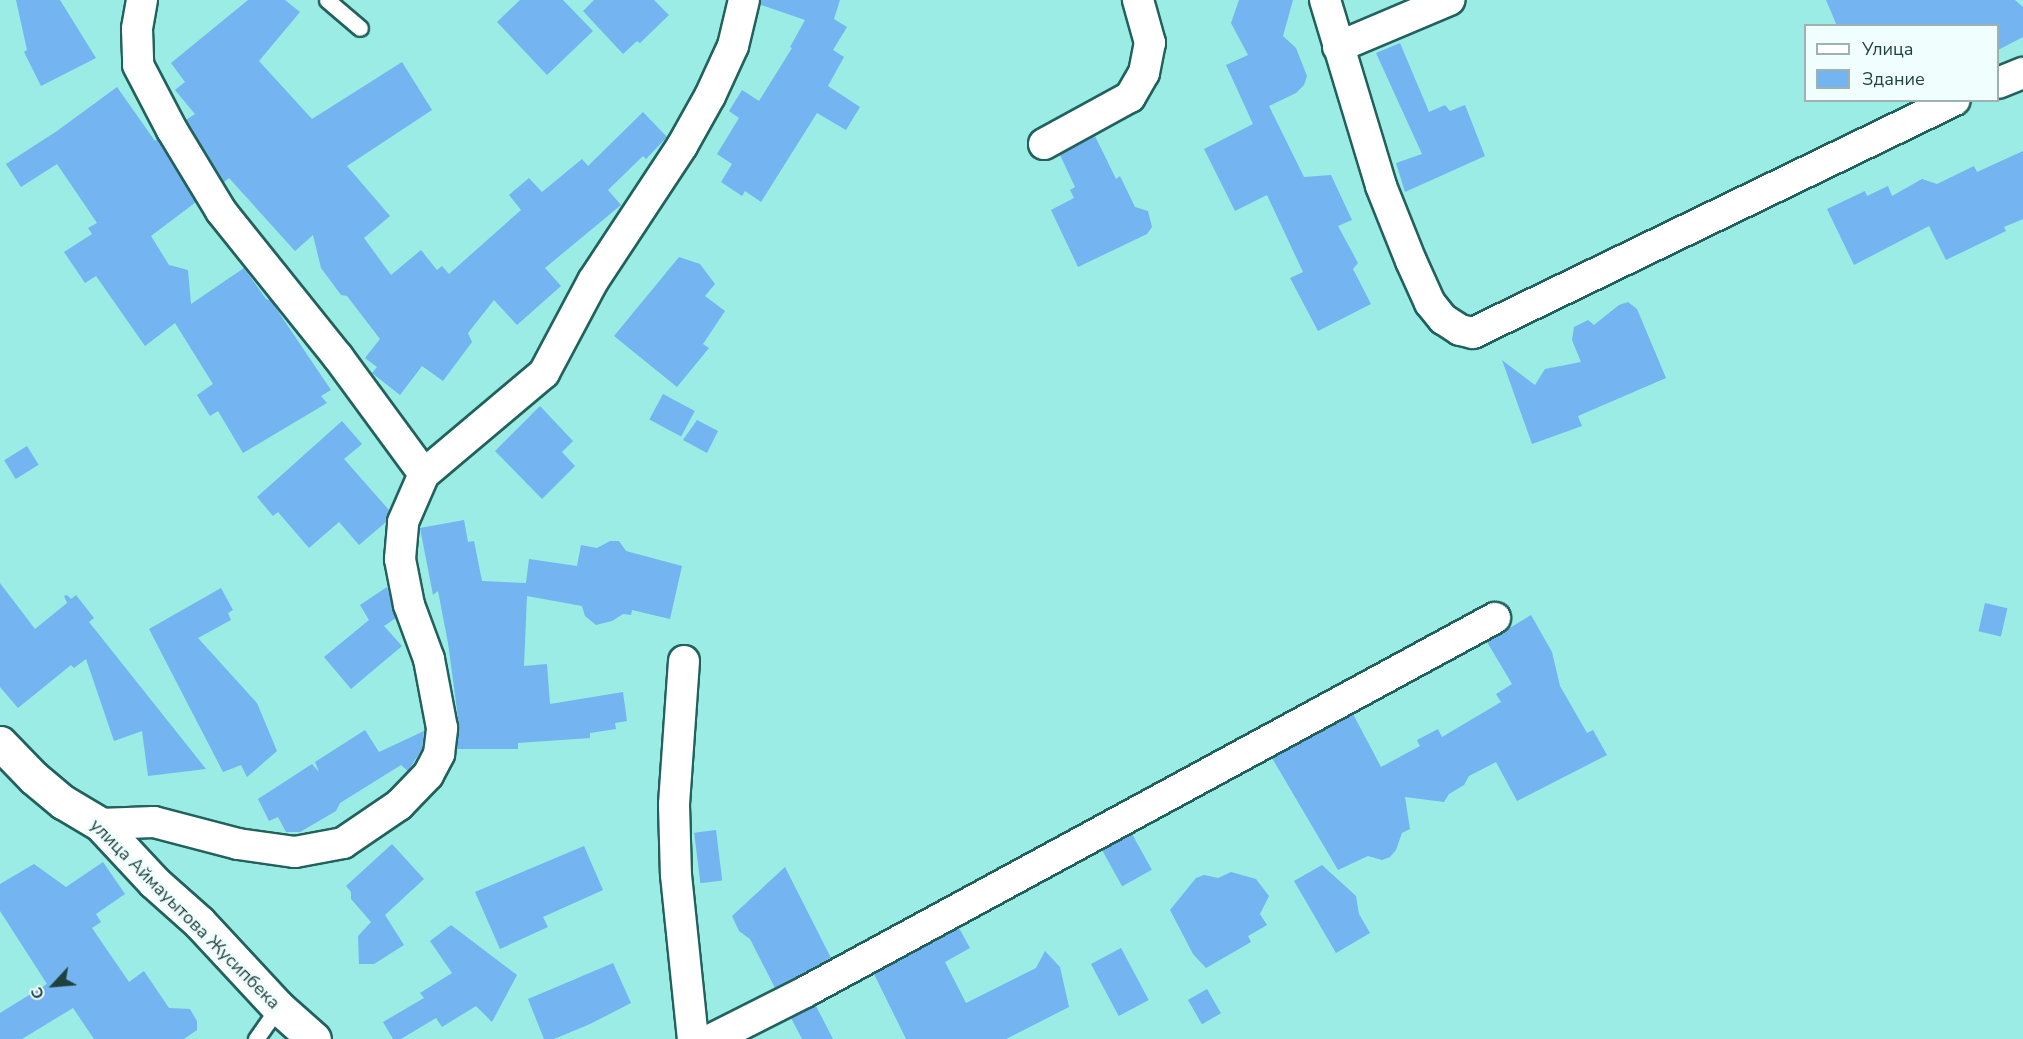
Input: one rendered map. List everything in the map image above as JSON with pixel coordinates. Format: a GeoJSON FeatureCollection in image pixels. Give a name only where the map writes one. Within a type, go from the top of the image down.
{"type":"FeatureCollection","features":[{"type":"Feature","properties":{"kind":"street"},"geometry":{"type":"LineString","coordinates":[[142,0],[137,29],[138,65],[172,130],[221,211],[338,357],[424,474]]}},
{"type":"Feature","properties":{"kind":"street"},"geometry":{"type":"LineString","coordinates":[[100,824],[154,822],[238,844],[295,852],[343,843],[399,805],[428,776],[439,754],[442,728],[429,659],[409,605],[400,559],[403,522],[424,474],[544,373],[593,281],[682,146],[710,96],[733,46],[744,0]]}},
{"type":"Feature","properties":{"kind":"street"},"geometry":{"type":"LineString","coordinates":[[1044,144],[1130,97],[1144,73],[1150,43],[1138,0]]}},
{"type":"Feature","properties":{"kind":"street"},"geometry":{"type":"LineString","coordinates":[[1325,0],[1381,186],[1430,303],[1443,319],[1460,330],[1473,333],[1951,102]]}},
{"type":"Feature","properties":{"kind":"street"},"geometry":{"type":"LineString","coordinates":[[1338,46],[1449,0]]}},
{"type":"Feature","properties":{"kind":"street"},"geometry":{"type":"LineString","coordinates":[[1999,83],[2023,74]]}},
{"type":"Feature","properties":{"kind":"street"},"geometry":{"type":"LineString","coordinates":[[712,1039],[805,992],[1183,785],[1495,618]]}},
{"type":"Feature","properties":{"kind":"street"},"geometry":{"type":"LineString","coordinates":[[684,661],[674,805],[676,875],[693,1039]]}},
{"type":"Feature","properties":{"kind":"street","name":"улица Аймауытова Жусипбека"},"geometry":{"type":"LineString","coordinates":[[0,743],[33,778],[63,802],[100,824],[154,882],[199,922],[278,1007],[314,1039]]}},
{"type":"Feature","properties":{"kind":"lane"},"geometry":{"type":"LineString","coordinates":[[327,0],[360,28]]}},
{"type":"Feature","properties":{"kind":"lane"},"geometry":{"type":"LineString","coordinates":[[256,1039],[278,1007]]}},
{"type":"Feature","properties":{"kind":"building"},"geometry":{"type":"Polygon","coordinates":[[[16,0],[60,0],[96,58],[41,86],[24,52],[27,50],[16,0]]]}},
{"type":"Feature","properties":{"kind":"building"},"geometry":{"type":"Polygon","coordinates":[[[248,0],[285,0],[300,12],[259,61],[312,119],[402,62],[432,110],[347,166],[390,216],[364,238],[391,275],[421,250],[437,270],[442,266],[449,274],[521,210],[509,195],[529,178],[542,192],[582,159],[588,166],[643,112],[667,137],[646,159],[643,156],[608,190],[621,205],[545,268],[561,286],[517,325],[494,300],[468,333],[472,342],[443,381],[422,366],[400,395],[372,373],[377,367],[365,358],[380,339],[347,296],[341,295],[321,268],[313,235],[295,251],[229,178],[224,182],[186,120],[195,114],[175,90],[185,82],[171,63],[248,0]]]}},
{"type":"Feature","properties":{"kind":"building"},"geometry":{"type":"Polygon","coordinates":[[[520,0],[563,0],[593,31],[547,75],[497,22],[520,0]]]}},
{"type":"Feature","properties":{"kind":"building"},"geometry":{"type":"Polygon","coordinates":[[[594,0],[654,0],[669,15],[640,43],[637,41],[623,54],[583,11],[594,0]]]}},
{"type":"Feature","properties":{"kind":"building"},"geometry":{"type":"Polygon","coordinates":[[[761,0],[840,0],[834,19],[847,27],[833,50],[844,57],[828,86],[860,107],[846,130],[817,113],[761,202],[745,191],[742,196],[721,182],[732,164],[717,154],[739,118],[729,111],[742,90],[759,101],[792,48],[790,47],[805,20],[761,5],[761,0]]]}},
{"type":"Feature","properties":{"kind":"building"},"geometry":{"type":"Polygon","coordinates":[[[1239,0],[1293,0],[1283,36],[1296,48],[1307,76],[1304,85],[1296,93],[1269,106],[1304,177],[1331,175],[1352,220],[1338,226],[1358,263],[1353,269],[1371,304],[1318,331],[1290,278],[1303,272],[1267,195],[1235,211],[1204,149],[1253,124],[1226,65],[1248,55],[1231,23],[1239,0]]]}},
{"type":"Feature","properties":{"kind":"building"},"geometry":{"type":"Polygon","coordinates":[[[1826,0],[2015,0],[2023,7],[2023,37],[1999,49],[1999,24],[1836,24],[1826,0]]]}},
{"type":"Feature","properties":{"kind":"building"},"geometry":{"type":"Polygon","coordinates":[[[1400,43],[1429,112],[1445,105],[1450,111],[1465,105],[1485,156],[1405,192],[1396,163],[1422,154],[1376,53],[1400,43]]]}},
{"type":"Feature","properties":{"kind":"building"},"geometry":{"type":"Polygon","coordinates":[[[117,87],[155,141],[157,139],[196,202],[151,236],[169,265],[188,270],[191,304],[244,268],[266,299],[271,301],[331,390],[321,396],[327,403],[243,453],[218,411],[210,416],[197,395],[213,384],[175,323],[145,346],[96,276],[85,283],[64,252],[92,234],[88,228],[97,223],[57,164],[21,187],[6,164],[57,131],[117,87]]]}},
{"type":"Feature","properties":{"kind":"building"},"geometry":{"type":"Polygon","coordinates":[[[1095,136],[1116,179],[1120,176],[1135,207],[1148,211],[1152,227],[1147,234],[1078,267],[1051,210],[1074,198],[1070,190],[1075,187],[1060,155],[1095,136]]]}},
{"type":"Feature","properties":{"kind":"building"},"geometry":{"type":"Polygon","coordinates":[[[2023,151],[2023,219],[2004,227],[2006,231],[1946,260],[1929,226],[1854,265],[1827,209],[1865,191],[1867,196],[1888,186],[1892,196],[1922,179],[1937,184],[1974,166],[1977,172],[2023,151]]]}},
{"type":"Feature","properties":{"kind":"building"},"geometry":{"type":"Polygon","coordinates":[[[679,257],[700,264],[715,284],[705,296],[725,311],[703,344],[709,348],[677,387],[614,336],[679,257]]]}},
{"type":"Feature","properties":{"kind":"building"},"geometry":{"type":"Polygon","coordinates":[[[1628,302],[1637,309],[1666,378],[1578,416],[1582,426],[1532,444],[1502,360],[1535,385],[1545,369],[1581,362],[1572,340],[1574,327],[1588,320],[1594,325],[1619,305],[1628,302]]]}},
{"type":"Feature","properties":{"kind":"building"},"geometry":{"type":"Polygon","coordinates":[[[663,394],[695,411],[681,437],[649,420],[663,394]]]}},
{"type":"Feature","properties":{"kind":"building"},"geometry":{"type":"Polygon","coordinates":[[[540,406],[573,441],[562,452],[575,466],[542,499],[495,451],[540,406]]]}},
{"type":"Feature","properties":{"kind":"building"},"geometry":{"type":"Polygon","coordinates":[[[697,420],[718,431],[707,453],[683,440],[697,420]]]}},
{"type":"Feature","properties":{"kind":"building"},"geometry":{"type":"Polygon","coordinates":[[[342,421],[362,444],[344,459],[389,510],[386,522],[359,545],[339,522],[309,548],[278,512],[273,516],[257,497],[342,421]]]}},
{"type":"Feature","properties":{"kind":"building"},"geometry":{"type":"Polygon","coordinates":[[[27,446],[39,465],[16,479],[4,460],[27,446]]]}},
{"type":"Feature","properties":{"kind":"building"},"geometry":{"type":"Polygon","coordinates":[[[464,520],[468,542],[474,541],[482,581],[526,583],[529,559],[577,566],[581,545],[597,548],[610,541],[619,541],[626,551],[682,566],[670,619],[632,610],[631,615],[623,614],[612,621],[596,625],[585,616],[582,606],[527,596],[524,666],[547,664],[550,704],[623,692],[627,721],[615,723],[616,729],[590,733],[590,738],[518,743],[518,749],[457,749],[459,725],[448,643],[438,591],[433,595],[420,528],[464,520]]]}},
{"type":"Feature","properties":{"kind":"building"},"geometry":{"type":"Polygon","coordinates":[[[0,583],[35,629],[67,603],[64,596],[67,595],[71,599],[76,595],[94,618],[89,622],[206,769],[148,776],[142,731],[114,741],[86,659],[74,668],[71,665],[18,708],[0,687],[0,583]]]}},
{"type":"Feature","properties":{"kind":"building"},"geometry":{"type":"Polygon","coordinates":[[[387,587],[396,618],[384,626],[402,646],[351,689],[324,657],[369,620],[360,605],[387,587]]]}},
{"type":"Feature","properties":{"kind":"building"},"geometry":{"type":"Polygon","coordinates":[[[221,588],[233,610],[228,613],[231,620],[198,638],[257,703],[277,751],[247,777],[241,765],[223,772],[149,629],[221,588]]]}},
{"type":"Feature","properties":{"kind":"building"},"geometry":{"type":"Polygon","coordinates":[[[1985,603],[2007,608],[2001,636],[1978,631],[1985,603]]]}},
{"type":"Feature","properties":{"kind":"building"},"geometry":{"type":"Polygon","coordinates":[[[1531,615],[1552,652],[1560,686],[1587,733],[1593,730],[1607,755],[1517,801],[1496,762],[1469,776],[1464,785],[1449,794],[1444,802],[1405,797],[1410,829],[1402,833],[1396,850],[1390,857],[1382,860],[1368,856],[1338,870],[1272,758],[1353,714],[1381,767],[1420,746],[1417,740],[1438,729],[1442,737],[1501,702],[1496,694],[1512,684],[1487,642],[1531,615]]]}},
{"type":"Feature","properties":{"kind":"building"},"geometry":{"type":"Polygon","coordinates":[[[365,730],[379,752],[424,731],[422,749],[408,771],[401,765],[340,803],[336,811],[300,832],[286,832],[278,817],[269,821],[258,799],[312,764],[319,772],[315,762],[365,730]]]}},
{"type":"Feature","properties":{"kind":"building"},"geometry":{"type":"Polygon","coordinates":[[[716,830],[722,881],[700,883],[694,833],[716,830]]]}},
{"type":"Feature","properties":{"kind":"building"},"geometry":{"type":"Polygon","coordinates":[[[1132,834],[1152,870],[1122,886],[1102,850],[1132,834]]]}},
{"type":"Feature","properties":{"kind":"building"},"geometry":{"type":"Polygon","coordinates":[[[392,844],[424,879],[385,915],[404,945],[374,964],[359,964],[358,936],[371,922],[351,899],[351,892],[346,886],[392,844]]]}},
{"type":"Feature","properties":{"kind":"building"},"geometry":{"type":"Polygon","coordinates":[[[584,846],[603,890],[543,917],[548,927],[500,949],[475,892],[584,846]]]}},
{"type":"Feature","properties":{"kind":"building"},"geometry":{"type":"Polygon","coordinates":[[[103,862],[125,894],[96,914],[101,922],[92,928],[129,982],[144,971],[169,1008],[190,1009],[197,1021],[197,1030],[184,1039],[94,1039],[73,1008],[22,1039],[0,1039],[0,1013],[47,984],[0,911],[0,884],[34,864],[66,887],[103,862]]]}},
{"type":"Feature","properties":{"kind":"building"},"geometry":{"type":"Polygon","coordinates":[[[1322,865],[1356,896],[1359,914],[1370,933],[1336,953],[1294,881],[1322,865]]]}},
{"type":"Feature","properties":{"kind":"building"},"geometry":{"type":"Polygon","coordinates":[[[785,867],[831,958],[775,988],[750,939],[739,931],[732,916],[785,867]]]}},
{"type":"Feature","properties":{"kind":"building"},"geometry":{"type":"Polygon","coordinates":[[[1231,872],[1256,879],[1269,896],[1260,914],[1267,925],[1248,936],[1251,942],[1206,968],[1193,954],[1170,910],[1196,878],[1204,875],[1218,878],[1231,872]]]}},
{"type":"Feature","properties":{"kind":"building"},"geometry":{"type":"Polygon","coordinates":[[[451,925],[517,975],[492,1022],[476,1006],[442,1027],[436,1018],[401,1039],[393,1039],[383,1022],[424,998],[420,993],[452,973],[430,941],[451,925]]]}},
{"type":"Feature","properties":{"kind":"building"},"geometry":{"type":"Polygon","coordinates":[[[959,928],[970,948],[945,962],[966,1003],[1036,968],[1045,951],[1060,967],[1069,1007],[1006,1039],[906,1039],[874,974],[959,928]]]}},
{"type":"Feature","properties":{"kind":"building"},"geometry":{"type":"Polygon","coordinates":[[[1121,948],[1149,1000],[1119,1016],[1091,964],[1121,948]]]}},
{"type":"Feature","properties":{"kind":"building"},"geometry":{"type":"Polygon","coordinates":[[[613,963],[631,1003],[554,1039],[544,1039],[528,999],[613,963]]]}},
{"type":"Feature","properties":{"kind":"building"},"geometry":{"type":"Polygon","coordinates":[[[1207,989],[1221,1013],[1202,1024],[1188,1000],[1207,989]]]}},
{"type":"Feature","properties":{"kind":"building"},"geometry":{"type":"Polygon","coordinates":[[[816,1006],[833,1039],[802,1039],[791,1018],[816,1006]]]}}]}
